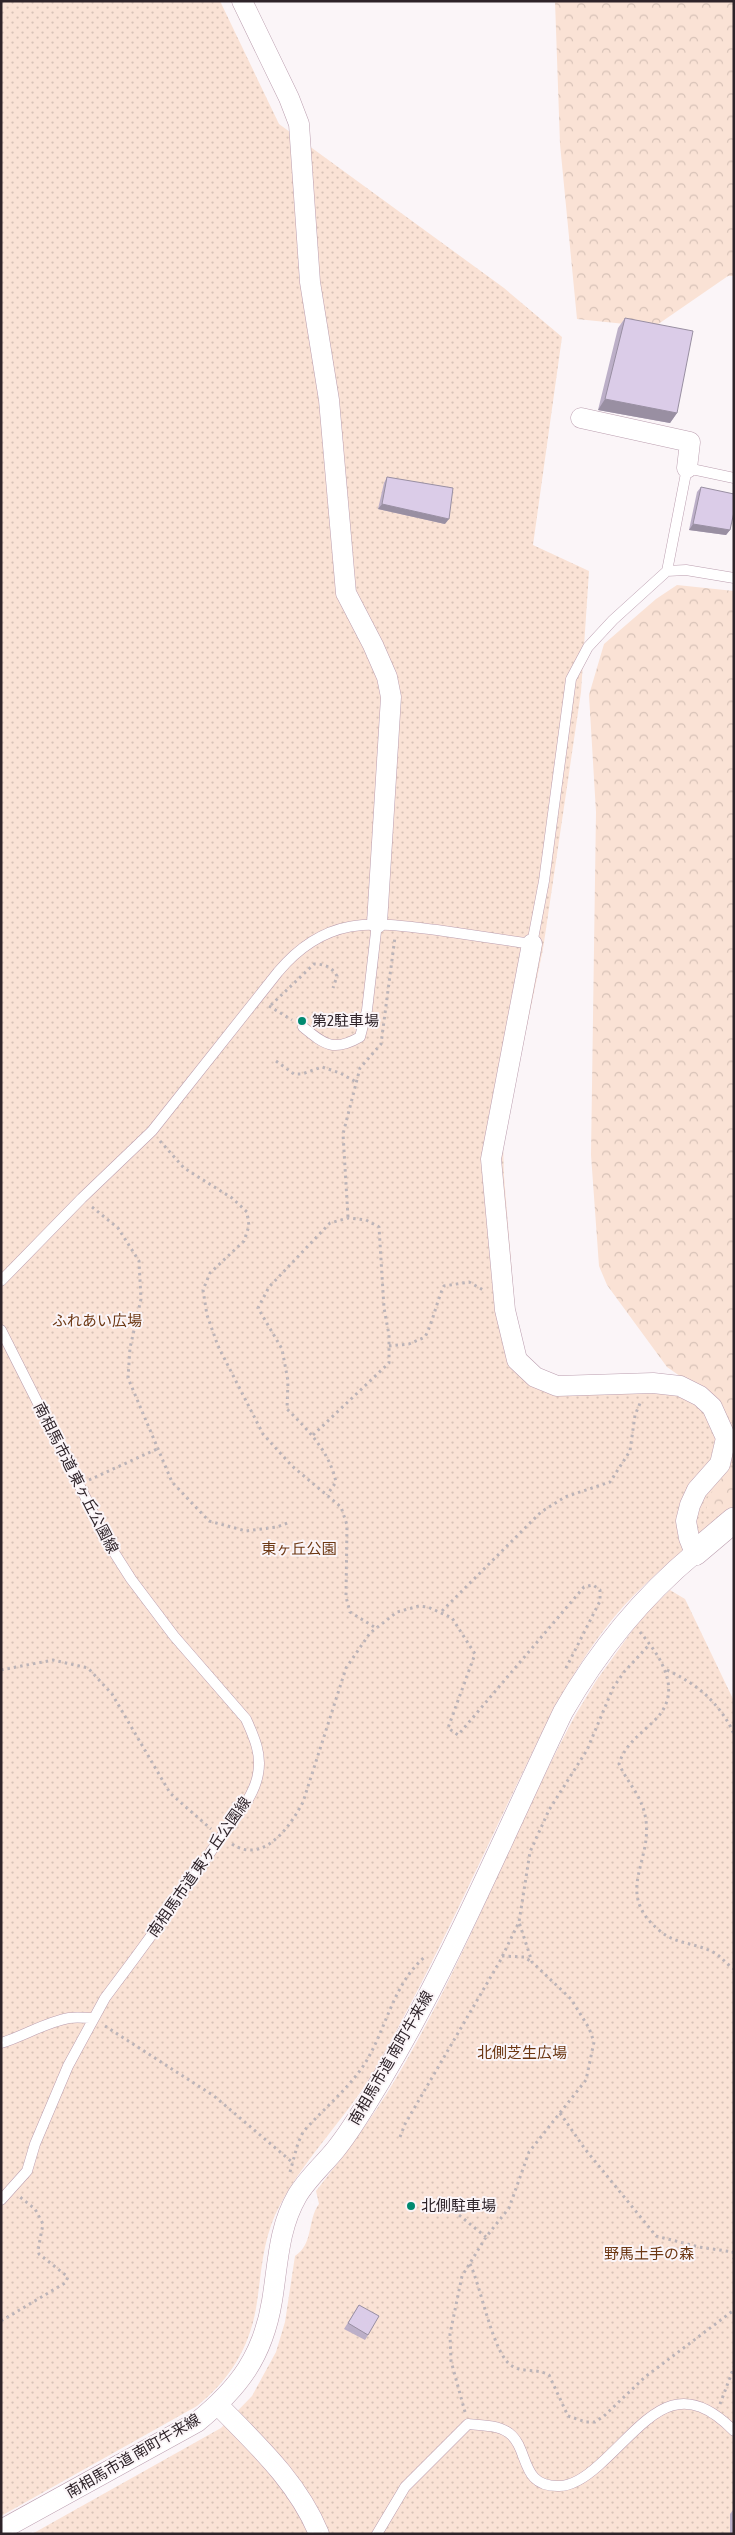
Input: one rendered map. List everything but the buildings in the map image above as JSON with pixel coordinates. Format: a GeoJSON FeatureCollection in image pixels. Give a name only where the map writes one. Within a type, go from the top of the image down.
{"type":"FeatureCollection","features":[{"type":"Feature","properties":{"kind":"street"},"geometry":{"type":"LineString","coordinates":[[242,1],[289,98],[299,124],[310,282],[329,400],[346,592],[387,677],[391,697],[377,923]]}},
{"type":"Feature","properties":{"kind":"street"},"geometry":{"type":"LineString","coordinates":[[581,418],[690,442],[687,468]]}},
{"type":"Feature","properties":{"kind":"street"},"geometry":{"type":"LineString","coordinates":[[532,944],[491,1159],[504,1304],[517,1360],[535,1377],[557,1386],[643,1384],[680,1386],[700,1396],[712,1407],[726,1438],[720,1464],[697,1490],[690,1505],[686,1521],[689,1538],[695,1553]]}},
{"type":"Feature","properties":{"kind":"street","name":"南相馬市道 南町牛来線"},"geometry":{"type":"LineString","coordinates":[[1,2530],[197,2422],[218,2405],[242,2379],[259,2350],[272,2302],[278,2251],[286,2219],[300,2192],[338,2146],[385,2072],[430,1993],[563,1712],[599,1655],[662,1580],[734,1520]]}},
{"type":"Feature","properties":{"kind":"street"},"geometry":{"type":"LineString","coordinates":[[218,2405],[290,2482],[302,2498],[319,2534]]}},
{"type":"Feature","properties":{"kind":"lane"},"geometry":{"type":"LineString","coordinates":[[1,1281],[152,1130],[293,954],[311,941],[360,924],[377,923],[398,924],[532,944],[544,881],[571,679],[588,647],[613,620],[667,571],[687,468],[734,478]]}},
{"type":"Feature","properties":{"kind":"lane"},"geometry":{"type":"LineString","coordinates":[[667,571],[686,570],[734,578]]}},
{"type":"Feature","properties":{"kind":"lane"},"geometry":{"type":"LineString","coordinates":[[303,1027],[334,1046],[350,1043],[360,1037],[367,1010],[377,923]]}},
{"type":"Feature","properties":{"kind":"lane","name":"南相馬市道 東ヶ丘公園線"},"geometry":{"type":"LineString","coordinates":[[1,1330],[110,1546],[135,1586],[180,1643],[246,1719],[255,1738],[259,1759],[254,1789],[93,2018],[47,2113],[27,2171],[1,2200]]}},
{"type":"Feature","properties":{"kind":"lane"},"geometry":{"type":"LineString","coordinates":[[1,2043],[23,2036],[52,2022],[69,2018],[93,2018]]}},
{"type":"Feature","properties":{"kind":"lane"},"geometry":{"type":"LineString","coordinates":[[377,2534],[405,2487],[468,2424],[502,2430],[510,2434],[517,2443],[530,2474],[538,2481],[560,2486],[590,2474],[649,2419],[672,2405],[693,2404],[716,2414],[734,2431]]}},
{"type":"Feature","properties":{"kind":"path"},"geometry":{"type":"LineString","coordinates":[[348,1218],[342,1134],[360,1068],[381,1044],[389,969],[398,924]]}},
{"type":"Feature","properties":{"kind":"path"},"geometry":{"type":"LineString","coordinates":[[265,1012],[300,975],[314,964],[324,964],[335,972],[337,976],[333,988]]}},
{"type":"Feature","properties":{"kind":"path"},"geometry":{"type":"LineString","coordinates":[[276,1061],[294,1074],[302,1074],[322,1067],[340,1073],[356,1082]]}},
{"type":"Feature","properties":{"kind":"path"},"geometry":{"type":"LineString","coordinates":[[152,1130],[184,1168],[232,1198],[247,1212],[249,1226],[244,1241],[210,1273],[203,1290],[206,1315],[218,1346],[263,1434],[292,1466],[341,1507],[347,1525],[346,1598],[350,1612],[376,1628]]}},
{"type":"Feature","properties":{"kind":"path"},"geometry":{"type":"LineString","coordinates":[[82,1198],[118,1228],[139,1261],[141,1299],[130,1348],[128,1378],[172,1482],[209,1521],[246,1531],[277,1527],[290,1522]]}},
{"type":"Feature","properties":{"kind":"path"},"geometry":{"type":"LineString","coordinates":[[313,1435],[389,1363],[379,1227],[366,1220],[348,1218],[330,1223],[269,1287],[258,1308],[282,1349],[288,1381],[287,1409],[313,1435],[332,1466],[336,1482],[327,1495]]}},
{"type":"Feature","properties":{"kind":"path"},"geometry":{"type":"LineString","coordinates":[[389,1346],[408,1344],[425,1337],[435,1317],[439,1296],[444,1286],[469,1282],[485,1290],[491,1302],[504,1304]]}},
{"type":"Feature","properties":{"kind":"path"},"geometry":{"type":"LineString","coordinates":[[442,1611],[541,1512],[565,1497],[610,1482],[630,1451],[635,1415],[643,1398],[643,1384]]}},
{"type":"Feature","properties":{"kind":"path"},"geometry":{"type":"LineString","coordinates":[[80,1486],[93,1476],[157,1449]]}},
{"type":"Feature","properties":{"kind":"path"},"geometry":{"type":"LineString","coordinates":[[1,1670],[52,1660],[88,1668],[112,1694],[170,1793],[190,1813],[222,1836],[242,1850],[252,1851],[263,1849],[274,1840],[298,1813],[346,1668],[365,1640],[376,1628],[397,1612],[419,1606],[442,1611],[452,1618],[475,1654],[448,1728],[458,1734],[584,1587],[593,1586],[600,1590],[600,1601],[562,1676]]}},
{"type":"Feature","properties":{"kind":"path"},"geometry":{"type":"LineString","coordinates":[[627,1620],[650,1644],[666,1670],[669,1686],[666,1704],[655,1721],[628,1746],[619,1764],[639,1794],[648,1836],[635,1893],[639,1906],[662,1933],[711,1951],[734,1969]]}},
{"type":"Feature","properties":{"kind":"path"},"geometry":{"type":"LineString","coordinates":[[400,2137],[405,2124],[502,1956],[519,1922],[530,1852],[549,1810],[587,1750],[613,1688],[624,1672],[650,1644]]}},
{"type":"Feature","properties":{"kind":"path"},"geometry":{"type":"LineString","coordinates":[[666,1670],[684,1678],[709,1697],[726,1717],[734,1734]]}},
{"type":"Feature","properties":{"kind":"path"},"geometry":{"type":"LineString","coordinates":[[519,1922],[532,1962]]}},
{"type":"Feature","properties":{"kind":"path"},"geometry":{"type":"LineString","coordinates":[[300,2192],[290,2184],[288,2179],[292,2162],[304,2132],[360,2071],[407,1977],[414,1966],[430,1953]]}},
{"type":"Feature","properties":{"kind":"path"},"geometry":{"type":"LineString","coordinates":[[468,2424],[451,2361],[450,2334],[462,2276],[486,2238],[509,2208],[515,2196],[520,2174],[529,2152],[586,2080],[594,2042],[590,2028],[571,1999],[532,1962],[524,1957],[502,1956]]}},
{"type":"Feature","properties":{"kind":"path"},"geometry":{"type":"LineString","coordinates":[[93,2018],[214,2096],[292,2162]]}},
{"type":"Feature","properties":{"kind":"path"},"geometry":{"type":"LineString","coordinates":[[560,2113],[591,2157],[656,2236],[700,2247],[733,2251],[734,2259]]}},
{"type":"Feature","properties":{"kind":"path"},"geometry":{"type":"LineString","coordinates":[[1,2321],[65,2282],[68,2277],[39,2254],[38,2250],[44,2224],[35,2209],[11,2191]]}},
{"type":"Feature","properties":{"kind":"path"},"geometry":{"type":"LineString","coordinates":[[454,2211],[486,2238]]}},
{"type":"Feature","properties":{"kind":"path"},"geometry":{"type":"LineString","coordinates":[[469,2263],[477,2278],[495,2338],[506,2360],[512,2366],[538,2370],[549,2375],[568,2416],[586,2422],[595,2422],[604,2416],[645,2377],[734,2310]]}},
{"type":"Feature","properties":{"kind":"path"},"geometry":{"type":"LineString","coordinates":[[716,2414],[734,2367]]}},
{"type":"Feature","properties":{"kind":"green space","name":"東ヶ丘公園"},"geometry":{"type":"Polygon","coordinates":[[[1,1],[220,1],[279,124],[504,288],[562,337],[533,545],[589,571],[581,692],[543,949],[503,1142],[517,1334],[527,1357],[541,1369],[561,1377],[690,1379],[722,1403],[734,1425],[734,1461],[707,1499],[707,1509],[722,1514],[729,1511],[660,1570],[612,1619],[594,1643],[555,1706],[446,1934],[376,2068],[353,2103],[290,2187],[274,2217],[267,2240],[250,2333],[238,2360],[229,2373],[209,2396],[197,2406],[1,2516],[1,1]]]}},
{"type":"Feature","properties":{"kind":"green space"},"geometry":{"type":"Polygon","coordinates":[[[555,1],[734,1],[734,276],[728,276],[654,327],[577,319],[560,144],[555,1]]]}},
{"type":"Feature","properties":{"kind":"green space"},"geometry":{"type":"Polygon","coordinates":[[[677,585],[734,591],[734,1510],[712,1527],[697,1515],[704,1393],[667,1367],[607,1285],[599,1266],[591,1155],[596,812],[589,695],[604,644],[656,599],[677,585]]]}},
{"type":"Feature","properties":{"kind":"green space"},"geometry":{"type":"Polygon","coordinates":[[[670,1590],[685,1599],[734,1701],[734,2534],[32,2534],[221,2428],[252,2396],[276,2352],[285,2322],[295,2256],[305,2245],[315,2210],[319,2204],[316,2191],[377,2109],[420,2036],[466,1944],[552,1759],[576,1714],[596,1681],[642,1617],[670,1590]]]}},
{"type":"Feature","properties":{"kind":"place","name":"第2駐車場"},"geometry":{"type":"Point","coordinates":[302,1021]}},
{"type":"Feature","properties":{"kind":"place","name":"北側駐車場"},"geometry":{"type":"Point","coordinates":[411,2206]}},
{"type":"Feature","properties":{"kind":"park label","name":"ふれあい広場"},"geometry":{"type":"Point","coordinates":[97,1321]}},
{"type":"Feature","properties":{"kind":"park label","name":"北側芝生広場"},"geometry":{"type":"Point","coordinates":[522,2053]}},
{"type":"Feature","properties":{"kind":"park label","name":"野馬土手の森"},"geometry":{"type":"Point","coordinates":[649,2254]}}]}
